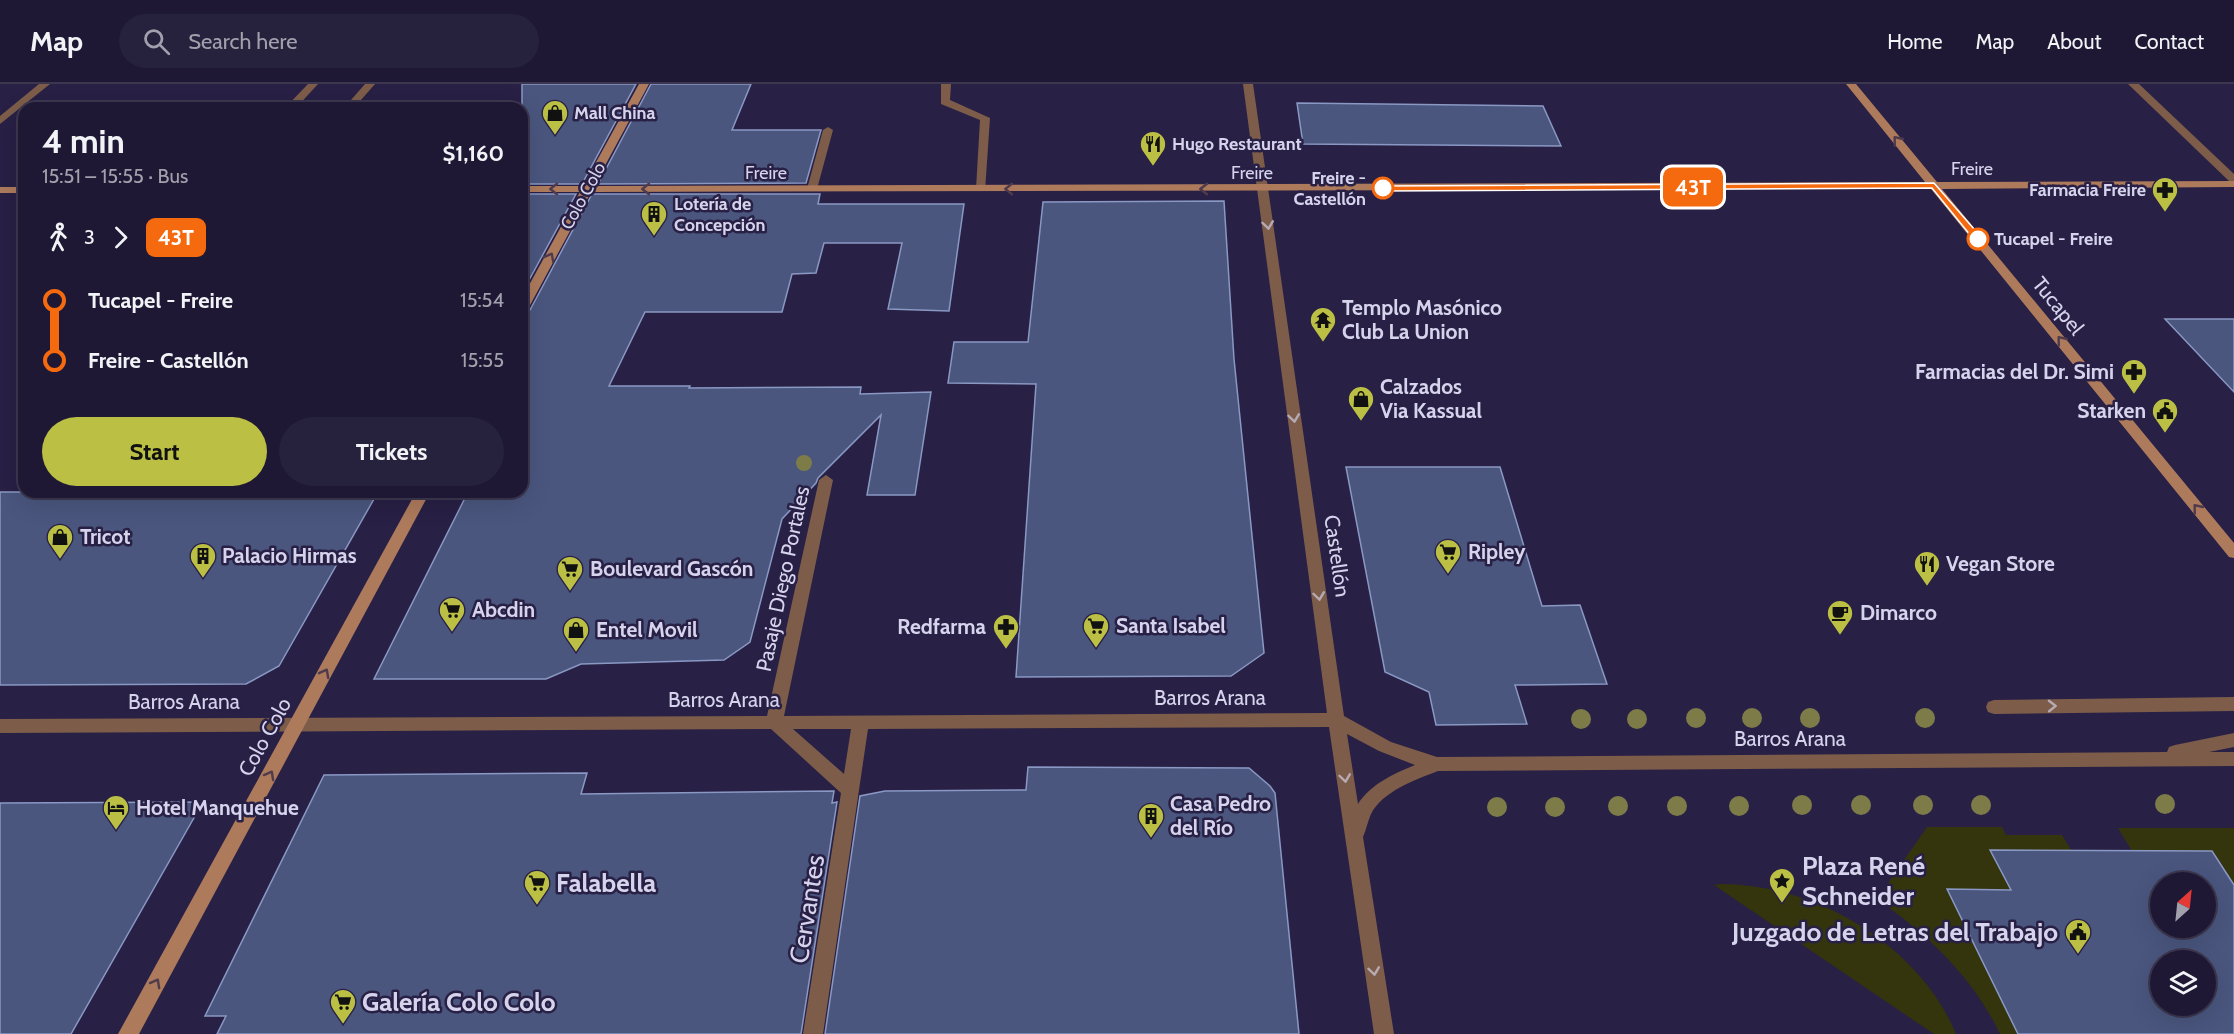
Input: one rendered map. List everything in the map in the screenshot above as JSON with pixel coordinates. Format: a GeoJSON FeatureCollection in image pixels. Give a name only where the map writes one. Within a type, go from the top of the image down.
{"type":"FeatureCollection","features":[{"type":"Feature","properties":{"kind":"main road","name":"Colo Colo"},"geometry":{"type":"LineString","coordinates":[[528,298],[644,84]]}},
{"type":"Feature","properties":{"kind":"main road","name":"Tucapel"},"geometry":{"type":"LineString","coordinates":[[1851,84],[2234,553]]}},
{"type":"Feature","properties":{"kind":"main road","name":"Freire"},"geometry":{"type":"LineString","coordinates":[[528,189],[1263,189],[2234,182]]}},
{"type":"Feature","properties":{"kind":"main road"},"geometry":{"type":"LineString","coordinates":[[0,190],[18,190]]}},
{"type":"Feature","properties":{"kind":"main road","name":"Colo Colo"},"geometry":{"type":"LineString","coordinates":[[128,1034],[420,498]]}},
{"type":"Feature","properties":{"kind":"street"},"geometry":{"type":"LineString","coordinates":[[23,102],[45,84]]}},
{"type":"Feature","properties":{"kind":"street"},"geometry":{"type":"LineString","coordinates":[[296,102],[313,84]]}},
{"type":"Feature","properties":{"kind":"street"},"geometry":{"type":"LineString","coordinates":[[354,102],[370,84]]}},
{"type":"Feature","properties":{"kind":"street"},"geometry":{"type":"LineString","coordinates":[[946,84],[945,102],[985,118],[981,189]]}},
{"type":"Feature","properties":{"kind":"street","name":"Castellón"},"geometry":{"type":"LineString","coordinates":[[1248,84],[1337,720],[1384,1034]]}},
{"type":"Feature","properties":{"kind":"street"},"geometry":{"type":"LineString","coordinates":[[2133,84],[2234,182]]}},
{"type":"Feature","properties":{"kind":"street"},"geometry":{"type":"LineString","coordinates":[[0,121],[18,106]]}},
{"type":"Feature","properties":{"kind":"street"},"geometry":{"type":"LineString","coordinates":[[812,189],[828,130]]}},
{"type":"Feature","properties":{"kind":"street","name":"Pasaje Diego Portales"},"geometry":{"type":"LineString","coordinates":[[774,722],[826,480]]}},
{"type":"Feature","properties":{"kind":"street"},"geometry":{"type":"LineString","coordinates":[[1994,707],[2234,704]]}},
{"type":"Feature","properties":{"kind":"street","name":"Barros Arana"},"geometry":{"type":"LineString","coordinates":[[0,726],[1337,720],[1377,744],[1412,758],[1437,764],[2234,759]]}},
{"type":"Feature","properties":{"kind":"street"},"geometry":{"type":"LineString","coordinates":[[774,722],[851,791]]}},
{"type":"Feature","properties":{"kind":"street","name":"Cervantes"},"geometry":{"type":"LineString","coordinates":[[813,1034],[861,722]]}},
{"type":"Feature","properties":{"kind":"street","name":"Barros Arana"},"geometry":{"type":"LineString","coordinates":[[2143,759],[2234,740]]}},
{"type":"Feature","properties":{"kind":"street","name":"Barros Arana"},"geometry":{"type":"LineString","coordinates":[[1354,837],[1366,807],[1373,800],[1392,784],[1437,764]]}},
{"type":"Feature","properties":{"kind":"shaded area"},"geometry":{"type":"Polygon","coordinates":[[[1927,827],[2002,827],[2006,835],[2062,835],[2071,850],[1991,851],[2011,890],[1948,889],[2018,1034],[2000,1034],[1977,994],[1948,959],[1914,927],[1877,899],[1927,827]]]}},
{"type":"Feature","properties":{"kind":"shaded area"},"geometry":{"type":"Polygon","coordinates":[[[2118,828],[2234,828],[2234,885],[2212,851],[2132,851],[2118,828]]]}},
{"type":"Feature","properties":{"kind":"shaded area"},"geometry":{"type":"Polygon","coordinates":[[[1714,885],[1757,887],[1793,895],[1827,908],[1860,926],[1890,947],[1917,973],[1939,1002],[1956,1034],[1934,1034],[1714,885]]]}},
{"type":"Feature","properties":{"kind":"building","name":"Mall China"},"geometry":{"type":"Polygon","coordinates":[[[522,84],[636,84],[582,184],[528,184],[528,102],[522,102],[522,84]]]}},
{"type":"Feature","properties":{"kind":"building"},"geometry":{"type":"Polygon","coordinates":[[[651,84],[751,84],[732,130],[821,130],[806,183],[598,184],[651,84]]]}},
{"type":"Feature","properties":{"kind":"building"},"geometry":{"type":"Polygon","coordinates":[[[1297,103],[1543,106],[1561,146],[1303,144],[1297,103]]]}},
{"type":"Feature","properties":{"kind":"building"},"geometry":{"type":"Polygon","coordinates":[[[528,194],[576,194],[528,282],[528,194]]]}},
{"type":"Feature","properties":{"kind":"building"},"geometry":{"type":"Polygon","coordinates":[[[592,194],[820,194],[818,204],[964,204],[949,311],[888,309],[902,243],[824,243],[816,273],[792,274],[782,312],[645,312],[609,386],[861,387],[860,394],[931,392],[915,495],[867,495],[881,415],[818,478],[782,519],[750,642],[724,660],[581,664],[546,679],[374,679],[465,498],[528,498],[528,311],[592,194]]]}},
{"type":"Feature","properties":{"kind":"building"},"geometry":{"type":"Polygon","coordinates":[[[1224,201],[1234,359],[1264,653],[1231,676],[1016,677],[1036,384],[948,383],[954,342],[1028,342],[1043,202],[1224,201]]]}},
{"type":"Feature","properties":{"kind":"building"},"geometry":{"type":"Polygon","coordinates":[[[2165,319],[2234,319],[2234,392],[2165,319]]]}},
{"type":"Feature","properties":{"kind":"building","name":"Ripley"},"geometry":{"type":"Polygon","coordinates":[[[1346,467],[1500,467],[1542,606],[1580,605],[1607,684],[1515,685],[1527,724],[1436,725],[1429,692],[1385,672],[1346,467]]]}},
{"type":"Feature","properties":{"kind":"building","name":"Palacio Hirmas"},"geometry":{"type":"Polygon","coordinates":[[[0,492],[18,492],[18,498],[375,498],[279,666],[246,684],[0,685],[0,492]]]}},
{"type":"Feature","properties":{"kind":"building"},"geometry":{"type":"Polygon","coordinates":[[[1028,767],[1249,768],[1270,786],[1275,793],[1299,1034],[825,1034],[860,796],[885,791],[1026,790],[1028,767]]]}},
{"type":"Feature","properties":{"kind":"building","name":"Falabella"},"geometry":{"type":"Polygon","coordinates":[[[587,773],[581,794],[834,791],[832,803],[837,802],[801,1034],[217,1034],[226,1016],[205,1016],[324,775],[587,773]]]}},
{"type":"Feature","properties":{"kind":"building"},"geometry":{"type":"Polygon","coordinates":[[[203,802],[71,1034],[0,1034],[0,803],[203,802]]]}},
{"type":"Feature","properties":{"kind":"building"},"geometry":{"type":"Polygon","coordinates":[[[1990,850],[2212,851],[2234,885],[2234,1034],[2018,1034],[1947,889],[2011,890],[1990,850]]]}},
{"type":"Feature","properties":{"kind":"bus line","name":"43T"},"geometry":{"type":"LineString","coordinates":[[1383,188],[1934,185],[1978,239]]}},
{"type":"Feature","properties":{"kind":"place","name":"Mall China"},"geometry":{"type":"Point","coordinates":[555,136]}},
{"type":"Feature","properties":{"kind":"place","name":"Hugo Restaurant"},"geometry":{"type":"Point","coordinates":[1153,167]}},
{"type":"Feature","properties":{"kind":"place","name":"Freire - Castellón"},"geometry":{"type":"Point","coordinates":[1383,188]}},
{"type":"Feature","properties":{"kind":"place","name":"Farmacia Freire"},"geometry":{"type":"Point","coordinates":[2165,213]}},
{"type":"Feature","properties":{"kind":"place","name":"Lotería de Concepción"},"geometry":{"type":"Point","coordinates":[654,237]}},
{"type":"Feature","properties":{"kind":"place","name":"Tucapel - Freire"},"geometry":{"type":"Point","coordinates":[1978,239]}},
{"type":"Feature","properties":{"kind":"place","name":"Templo Masónico Club La Union"},"geometry":{"type":"Point","coordinates":[1323,343]}},
{"type":"Feature","properties":{"kind":"place","name":"Farmacias del Dr. Simi"},"geometry":{"type":"Point","coordinates":[2134,395]}},
{"type":"Feature","properties":{"kind":"place","name":"Calzados Via Kassual"},"geometry":{"type":"Point","coordinates":[1361,422]}},
{"type":"Feature","properties":{"kind":"place","name":"Starken"},"geometry":{"type":"Point","coordinates":[2165,434]}},
{"type":"Feature","properties":{"kind":"place","name":"Tricot"},"geometry":{"type":"Point","coordinates":[60,560]}},
{"type":"Feature","properties":{"kind":"place","name":"Ripley"},"geometry":{"type":"Point","coordinates":[1448,575]}},
{"type":"Feature","properties":{"kind":"place","name":"Palacio Hirmas"},"geometry":{"type":"Point","coordinates":[203,579]}},
{"type":"Feature","properties":{"kind":"place","name":"Vegan Store"},"geometry":{"type":"Point","coordinates":[1927,587]}},
{"type":"Feature","properties":{"kind":"place","name":"Boulevard Gascón"},"geometry":{"type":"Point","coordinates":[570,592]}},
{"type":"Feature","properties":{"kind":"place","name":"Abcdin"},"geometry":{"type":"Point","coordinates":[452,633]}},
{"type":"Feature","properties":{"kind":"place","name":"Dimarco"},"geometry":{"type":"Point","coordinates":[1840,636]}},
{"type":"Feature","properties":{"kind":"place","name":"Santa Isabel"},"geometry":{"type":"Point","coordinates":[1096,649]}},
{"type":"Feature","properties":{"kind":"place","name":"Redfarma"},"geometry":{"type":"Point","coordinates":[1006,650]}},
{"type":"Feature","properties":{"kind":"place","name":"Entel Movil"},"geometry":{"type":"Point","coordinates":[576,653]}},
{"type":"Feature","properties":{"kind":"place","name":"Hotel Manquehue"},"geometry":{"type":"Point","coordinates":[116,831]}},
{"type":"Feature","properties":{"kind":"place","name":"Casa Pedro del Río"},"geometry":{"type":"Point","coordinates":[1151,839]}},
{"type":"Feature","properties":{"kind":"place","name":"Plaza René Schneider"},"geometry":{"type":"Point","coordinates":[1782,904]}},
{"type":"Feature","properties":{"kind":"place","name":"Falabella"},"geometry":{"type":"Point","coordinates":[537,906]}},
{"type":"Feature","properties":{"kind":"place","name":"Juzgado de Letras del Trabajo"},"geometry":{"type":"Point","coordinates":[2078,955]}},
{"type":"Feature","properties":{"kind":"place","name":"Galería Colo Colo"},"geometry":{"type":"Point","coordinates":[343,1025]}}]}
